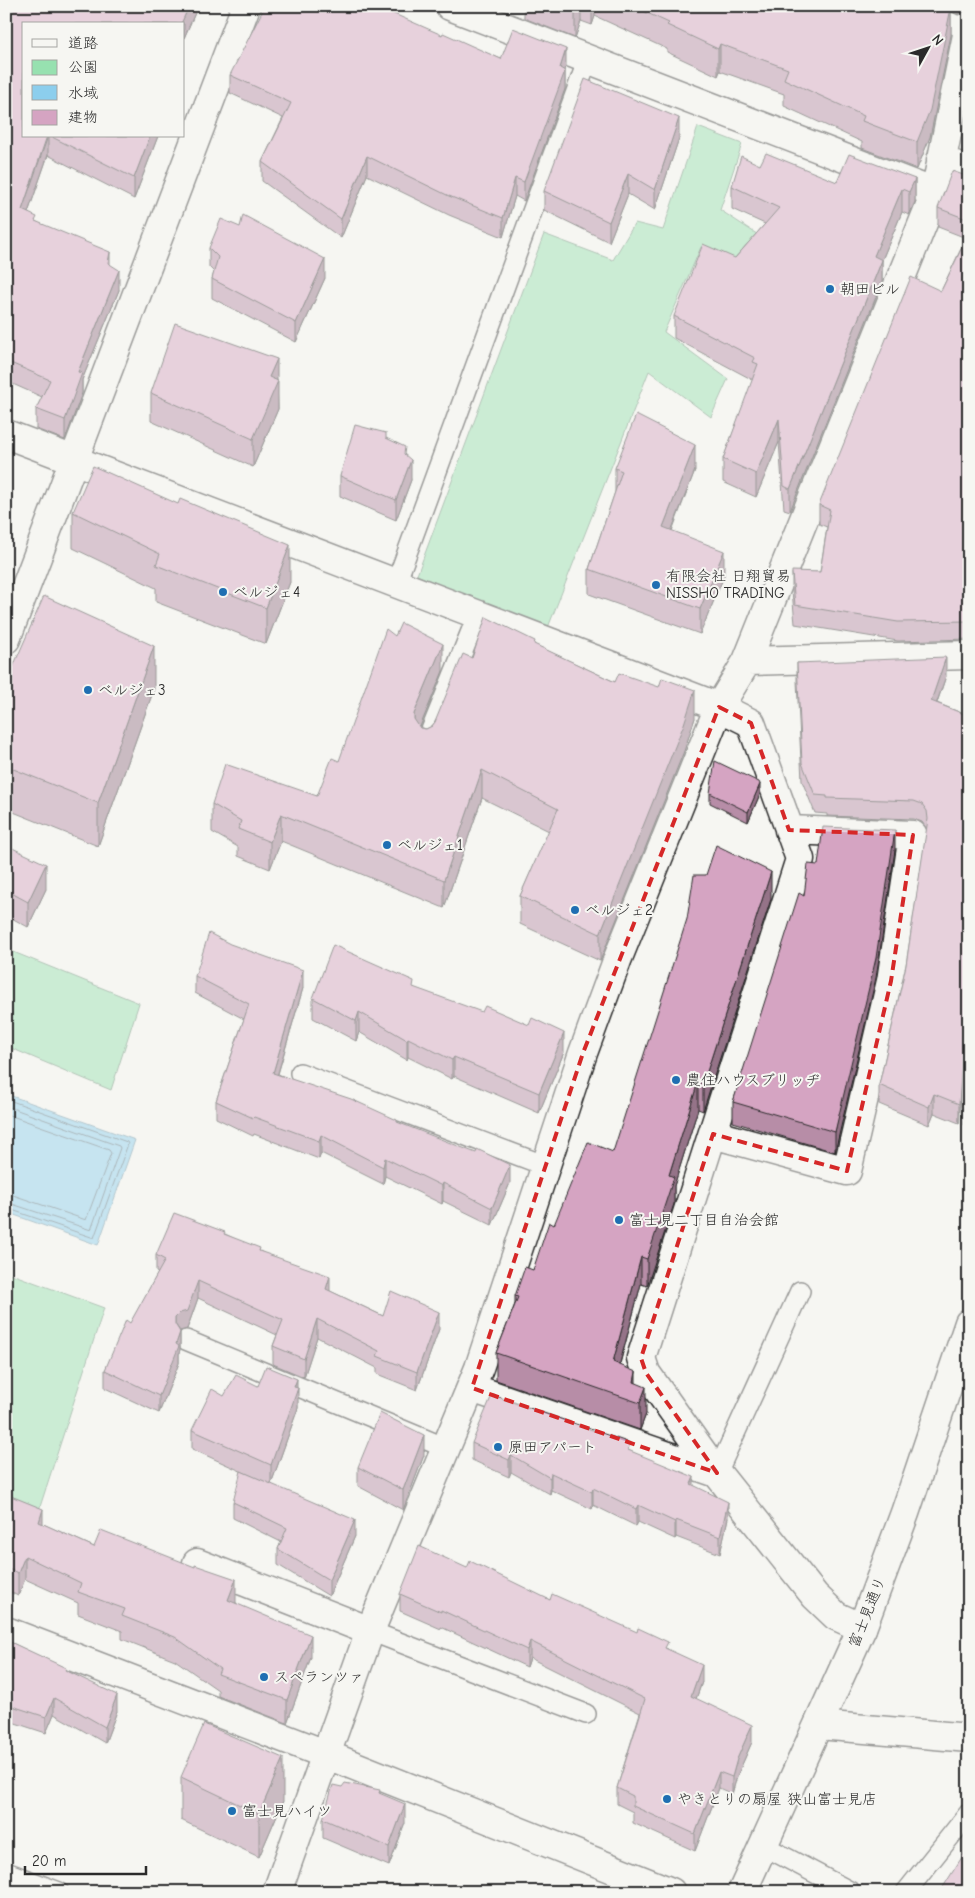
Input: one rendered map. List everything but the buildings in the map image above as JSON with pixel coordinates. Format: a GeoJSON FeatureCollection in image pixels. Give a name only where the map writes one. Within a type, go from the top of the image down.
{"type":"FeatureCollection","features":[{"type":"Feature","properties":{"kind":"street"},"geometry":{"type":"LineString","coordinates":[[6,639],[246,6]]}},
{"type":"Feature","properties":{"kind":"street"},"geometry":{"type":"LineString","coordinates":[[450,6],[935,193]]}},
{"type":"Feature","properties":{"kind":"street"},"geometry":{"type":"LineString","coordinates":[[277,1892],[370,1631],[472,1388],[583,1053],[618,958],[719,707],[747,661],[935,193],[968,27]]}},
{"type":"Feature","properties":{"kind":"street"},"geometry":{"type":"LineString","coordinates":[[941,160],[969,170]]}},
{"type":"Feature","properties":{"kind":"street"},"geometry":{"type":"LineString","coordinates":[[6,434],[719,707],[751,723],[800,859],[641,1358],[646,1373],[717,1473],[815,1596],[836,1616],[862,1628]]}},
{"type":"Feature","properties":{"kind":"street"},"geometry":{"type":"LineString","coordinates":[[747,661],[969,655]]}},
{"type":"Feature","properties":{"kind":"street"},"geometry":{"type":"LineString","coordinates":[[713,1134],[847,1171],[892,981],[913,835],[790,830]]}},
{"type":"Feature","properties":{"kind":"street","name":"富士見通り"},"geometry":{"type":"LineString","coordinates":[[742,1892],[862,1628],[905,1513],[969,1323]]}},
{"type":"Feature","properties":{"kind":"street"},"geometry":{"type":"LineString","coordinates":[[472,1388],[717,1473]]}},
{"type":"Feature","properties":{"kind":"street"},"geometry":{"type":"LineString","coordinates":[[197,1563],[370,1631]]}},
{"type":"Feature","properties":{"kind":"street"},"geometry":{"type":"LineString","coordinates":[[6,1631],[325,1754],[671,1892]]}},
{"type":"Feature","properties":{"kind":"street"},"geometry":{"type":"LineString","coordinates":[[819,1725],[969,1738]]}},
{"type":"Feature","properties":{"kind":"lane"},"geometry":{"type":"LineString","coordinates":[[913,6],[968,27]]}},
{"type":"Feature","properties":{"kind":"lane"},"geometry":{"type":"LineString","coordinates":[[396,583],[588,59]]}},
{"type":"Feature","properties":{"kind":"lane"},"geometry":{"type":"LineString","coordinates":[[425,745],[478,614]]}},
{"type":"Feature","properties":{"kind":"lane"},"geometry":{"type":"LineString","coordinates":[[300,1073],[546,1166]]}},
{"type":"Feature","properties":{"kind":"lane"},"geometry":{"type":"LineString","coordinates":[[717,1473],[800,1291]]}},
{"type":"Feature","properties":{"kind":"lane"},"geometry":{"type":"LineString","coordinates":[[186,1340],[446,1448]]}},
{"type":"Feature","properties":{"kind":"lane"},"geometry":{"type":"LineString","coordinates":[[370,1631],[586,1714]]}},
{"type":"Feature","properties":{"kind":"lane"},"geometry":{"type":"LineString","coordinates":[[906,1892],[969,1813]]}},
{"type":"Feature","properties":{"kind":"lane"},"geometry":{"type":"LineString","coordinates":[[764,1846],[851,1892]]}},
{"type":"Feature","properties":{"kind":"lane"},"geometry":{"type":"LineString","coordinates":[[6,1872],[59,1892]]}},
{"type":"Feature","properties":{"kind":"highlighted area"},"geometry":{"type":"Polygon","coordinates":[[[719,707],[751,723],[789,830],[913,835],[891,981],[847,1171],[713,1134],[641,1358],[646,1373],[717,1473],[472,1388],[583,1053],[719,707]]]}},
{"type":"Feature","properties":{"kind":"green space"},"geometry":{"type":"Polygon","coordinates":[[[698,127],[742,144],[720,210],[769,242],[757,267],[701,247],[664,332],[728,379],[711,417],[649,371],[547,630],[417,575],[544,234],[613,260],[635,223],[663,230],[698,127]]]}},
{"type":"Feature","properties":{"kind":"green space"},"geometry":{"type":"Polygon","coordinates":[[[6,949],[139,1003],[111,1090],[6,1046],[6,949]]]}},
{"type":"Feature","properties":{"kind":"green space"},"geometry":{"type":"Polygon","coordinates":[[[6,1272],[104,1308],[38,1513],[6,1500],[6,1272]]]}},
{"type":"Feature","properties":{"kind":"water"},"geometry":{"type":"Polygon","coordinates":[[[6,1094],[135,1140],[98,1245],[6,1212],[6,1094]]]}},
{"type":"Feature","properties":{"kind":"place","name":"朝田ビル"},"geometry":{"type":"Point","coordinates":[830,289]}},
{"type":"Feature","properties":{"kind":"place","name":"有限会社 日翔貿易 NISSHO TRADING"},"geometry":{"type":"Point","coordinates":[656,585]}},
{"type":"Feature","properties":{"kind":"place","name":"ベルジェ4"},"geometry":{"type":"Point","coordinates":[223,592]}},
{"type":"Feature","properties":{"kind":"place","name":"ベルジェ3"},"geometry":{"type":"Point","coordinates":[88,690]}},
{"type":"Feature","properties":{"kind":"place","name":"ベルジェ1"},"geometry":{"type":"Point","coordinates":[387,845]}},
{"type":"Feature","properties":{"kind":"place","name":"ベルジェ2"},"geometry":{"type":"Point","coordinates":[575,910]}},
{"type":"Feature","properties":{"kind":"place","name":"農住ハウスブリッヂ"},"geometry":{"type":"Point","coordinates":[676,1080]}},
{"type":"Feature","properties":{"kind":"place","name":"富士見二丁目自治会館"},"geometry":{"type":"Point","coordinates":[619,1220]}},
{"type":"Feature","properties":{"kind":"place","name":"原田アパート"},"geometry":{"type":"Point","coordinates":[498,1447]}},
{"type":"Feature","properties":{"kind":"place","name":"スペランツァ"},"geometry":{"type":"Point","coordinates":[264,1677]}},
{"type":"Feature","properties":{"kind":"place","name":"やきとりの扇屋 狭山富士見店"},"geometry":{"type":"Point","coordinates":[667,1799]}},
{"type":"Feature","properties":{"kind":"place","name":"富士見ハイツ"},"geometry":{"type":"Point","coordinates":[232,1811]}}]}
